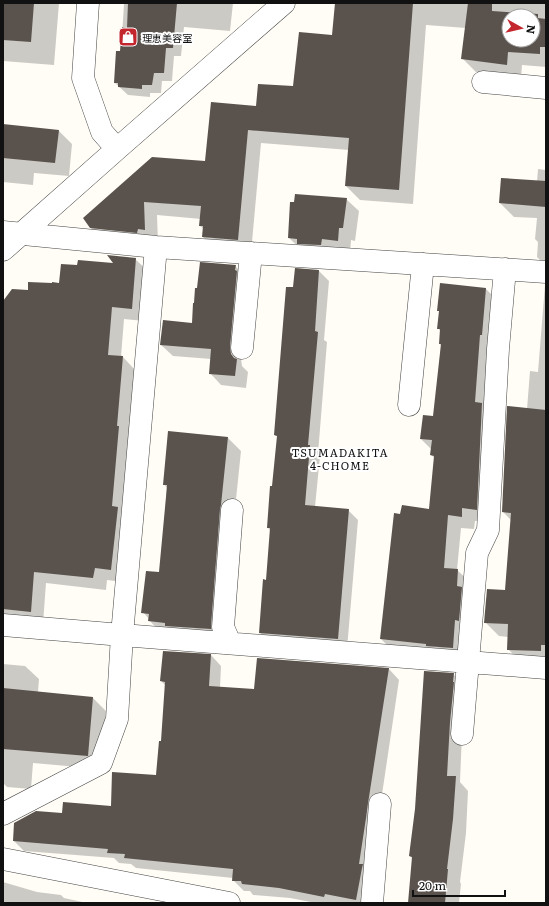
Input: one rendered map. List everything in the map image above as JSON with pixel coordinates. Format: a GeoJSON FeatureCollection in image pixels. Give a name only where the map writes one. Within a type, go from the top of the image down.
{"type":"FeatureCollection","features":[{"type":"Feature","properties":{"kind":"street"},"geometry":{"type":"LineString","coordinates":[[88,3],[83,78],[102,132],[117,149]]}},
{"type":"Feature","properties":{"kind":"street"},"geometry":{"type":"LineString","coordinates":[[3,250],[13,233],[117,149],[284,3]]}},
{"type":"Feature","properties":{"kind":"street"},"geometry":{"type":"LineString","coordinates":[[483,82],[546,88]]}},
{"type":"Feature","properties":{"kind":"street"},"geometry":{"type":"LineString","coordinates":[[13,233],[156,247],[546,272]]}},
{"type":"Feature","properties":{"kind":"street"},"geometry":{"type":"LineString","coordinates":[[3,814],[101,763],[117,719],[122,635],[156,247]]}},
{"type":"Feature","properties":{"kind":"street"},"geometry":{"type":"LineString","coordinates":[[242,348],[251,253]]}},
{"type":"Feature","properties":{"kind":"street"},"geometry":{"type":"LineString","coordinates":[[409,404],[422,264]]}},
{"type":"Feature","properties":{"kind":"street"},"geometry":{"type":"LineString","coordinates":[[462,734],[477,553],[488,530],[498,349],[505,269]]}},
{"type":"Feature","properties":{"kind":"street"},"geometry":{"type":"LineString","coordinates":[[230,643],[223,627],[232,510]]}},
{"type":"Feature","properties":{"kind":"street"},"geometry":{"type":"LineString","coordinates":[[3,625],[546,668]]}},
{"type":"Feature","properties":{"kind":"street"},"geometry":{"type":"LineString","coordinates":[[372,903],[380,804]]}},
{"type":"Feature","properties":{"kind":"street"},"geometry":{"type":"LineString","coordinates":[[3,859],[229,903]]}},
{"type":"Feature","properties":{"kind":"building"},"geometry":{"type":"Polygon","coordinates":[[[3,3],[34,3],[31,42],[3,40],[3,3]]]}},
{"type":"Feature","properties":{"kind":"building"},"geometry":{"type":"Polygon","coordinates":[[[128,3],[177,3],[173,48],[166,48],[164,73],[154,73],[152,85],[142,85],[142,89],[118,87],[118,83],[114,83],[116,51],[120,51],[122,27],[127,28],[128,3]]]}},
{"type":"Feature","properties":{"kind":"building"},"geometry":{"type":"Polygon","coordinates":[[[335,3],[413,3],[399,190],[345,186],[349,138],[248,130],[238,240],[202,237],[203,226],[199,226],[201,206],[144,202],[145,230],[138,229],[137,233],[90,228],[83,218],[152,157],[205,161],[211,102],[256,106],[258,84],[293,86],[299,32],[332,35],[335,3]]]}},
{"type":"Feature","properties":{"kind":"building"},"geometry":{"type":"Polygon","coordinates":[[[468,3],[492,3],[492,11],[501,12],[501,48],[540,48],[540,54],[508,52],[507,65],[461,59],[468,3]]]}},
{"type":"Feature","properties":{"kind":"building"},"geometry":{"type":"Polygon","coordinates":[[[541,18],[546,19],[546,47],[541,47],[541,18]]]}},
{"type":"Feature","properties":{"kind":"building"},"geometry":{"type":"Polygon","coordinates":[[[3,124],[59,130],[55,163],[3,158],[3,124]]]}},
{"type":"Feature","properties":{"kind":"building"},"geometry":{"type":"Polygon","coordinates":[[[501,178],[546,181],[546,207],[499,203],[501,178]]]}},
{"type":"Feature","properties":{"kind":"building"},"geometry":{"type":"Polygon","coordinates":[[[295,194],[347,198],[343,228],[339,228],[338,241],[322,239],[321,245],[297,244],[297,239],[288,238],[290,202],[294,202],[295,194]]]}},
{"type":"Feature","properties":{"kind":"building"},"geometry":{"type":"Polygon","coordinates":[[[107,255],[136,258],[132,309],[112,307],[108,355],[123,356],[112,506],[118,507],[111,570],[95,568],[93,578],[34,572],[31,612],[3,609],[3,301],[12,289],[28,290],[28,282],[59,283],[61,264],[77,265],[78,260],[113,263],[107,255]]]}},
{"type":"Feature","properties":{"kind":"building"},"geometry":{"type":"Polygon","coordinates":[[[200,262],[236,265],[235,270],[237,271],[230,347],[231,354],[237,359],[235,376],[209,374],[211,349],[160,345],[163,320],[192,323],[193,303],[195,288],[197,288],[200,262]]]}},
{"type":"Feature","properties":{"kind":"building"},"geometry":{"type":"Polygon","coordinates":[[[295,268],[319,270],[315,331],[318,332],[308,445],[310,445],[305,505],[349,509],[338,639],[259,633],[263,579],[266,580],[270,528],[267,528],[270,486],[272,486],[277,436],[274,435],[286,287],[293,287],[295,268]]]}},
{"type":"Feature","properties":{"kind":"building"},"geometry":{"type":"Polygon","coordinates":[[[440,283],[486,288],[482,335],[480,335],[475,402],[482,403],[477,510],[462,508],[462,517],[448,515],[444,568],[458,569],[457,586],[462,587],[459,621],[455,620],[453,648],[426,646],[426,644],[380,639],[394,513],[400,514],[402,505],[429,509],[434,456],[430,455],[432,440],[420,439],[423,415],[433,416],[441,344],[439,344],[440,329],[437,329],[440,283]]]}},
{"type":"Feature","properties":{"kind":"building"},"geometry":{"type":"Polygon","coordinates":[[[507,406],[546,410],[546,645],[541,645],[541,651],[507,650],[508,624],[484,623],[487,589],[505,590],[511,513],[502,512],[507,406]]]}},
{"type":"Feature","properties":{"kind":"building"},"geometry":{"type":"Polygon","coordinates":[[[168,431],[228,437],[220,509],[211,629],[165,626],[165,623],[148,621],[149,614],[141,613],[146,571],[159,572],[167,485],[163,485],[168,431]]]}},
{"type":"Feature","properties":{"kind":"building"},"geometry":{"type":"Polygon","coordinates":[[[163,651],[211,654],[209,686],[254,689],[257,658],[389,668],[359,864],[363,864],[356,900],[325,894],[324,897],[279,888],[242,884],[241,881],[232,881],[233,869],[124,858],[125,854],[107,853],[108,849],[13,841],[14,823],[36,811],[62,813],[63,802],[111,806],[112,772],[156,775],[159,741],[161,741],[165,682],[160,681],[163,651]]]}},
{"type":"Feature","properties":{"kind":"building"},"geometry":{"type":"Polygon","coordinates":[[[424,671],[454,673],[447,776],[456,776],[445,903],[408,903],[412,857],[409,856],[415,809],[424,671]]]}},
{"type":"Feature","properties":{"kind":"building"},"geometry":{"type":"Polygon","coordinates":[[[3,688],[93,697],[88,756],[3,749],[3,688]]]}},
{"type":"Feature","properties":{"kind":"place","name":"理恵美容室"},"geometry":{"type":"Point","coordinates":[128,37]}},
{"type":"Feature","properties":{"kind":"district","name":"TSUMADAKITA 4-CHOME"},"geometry":{"type":"Point","coordinates":[340,458]}}]}
